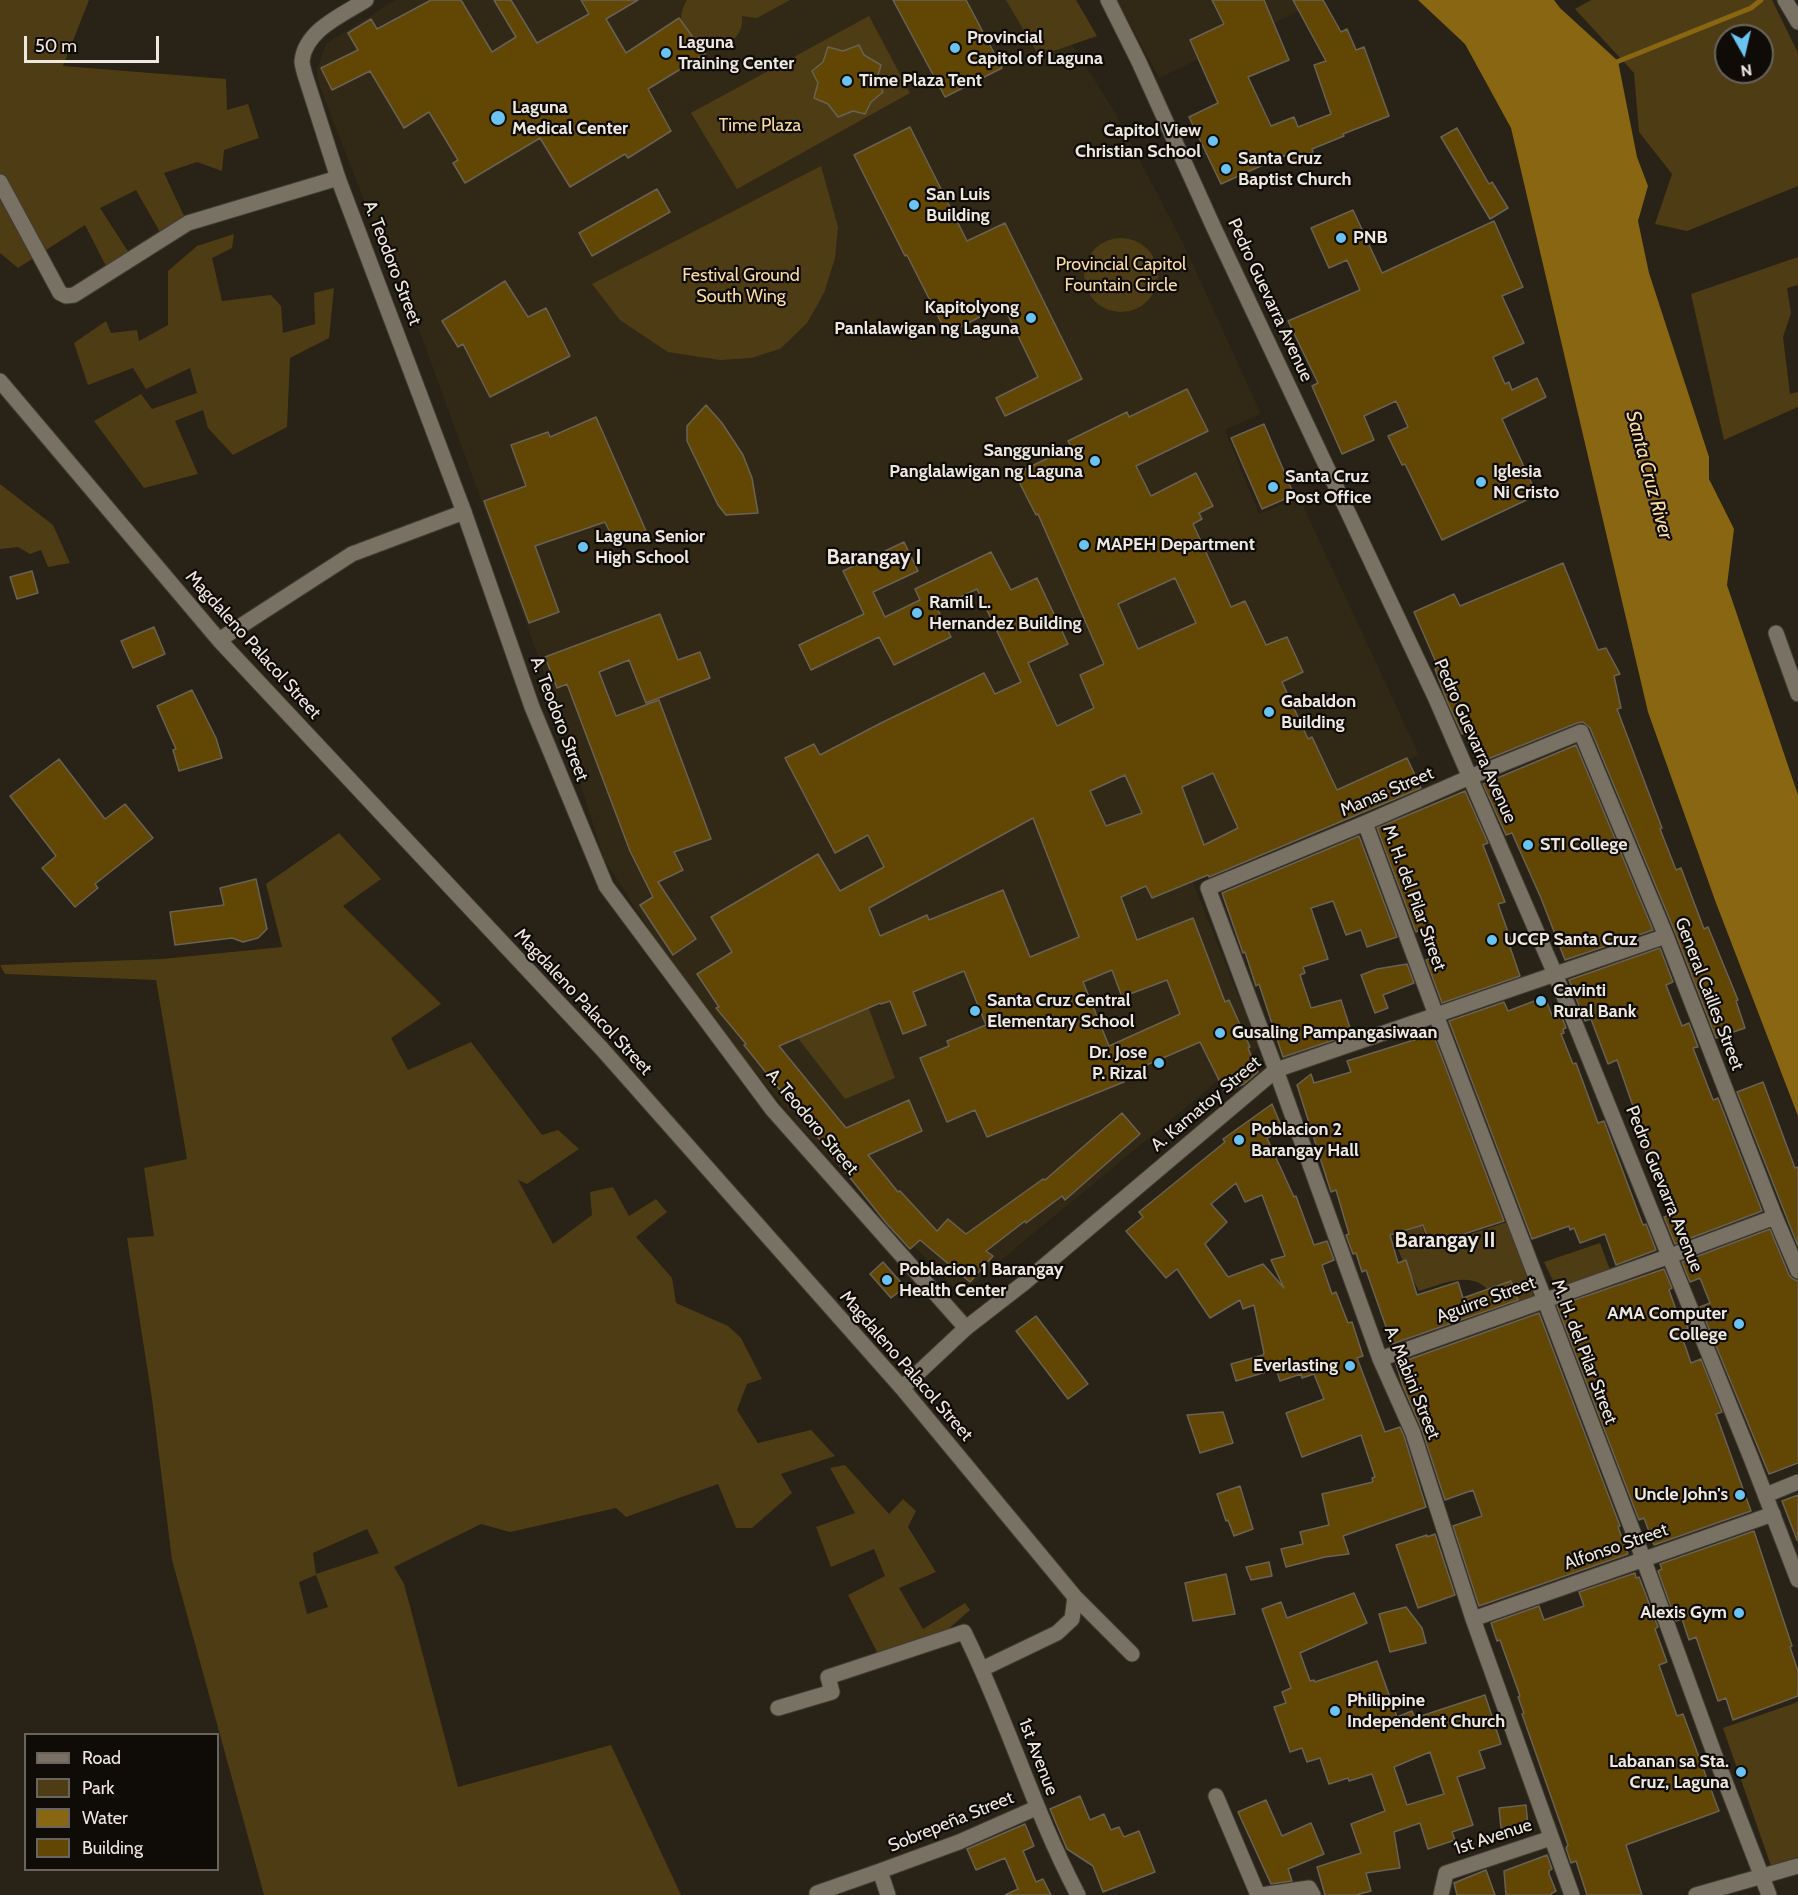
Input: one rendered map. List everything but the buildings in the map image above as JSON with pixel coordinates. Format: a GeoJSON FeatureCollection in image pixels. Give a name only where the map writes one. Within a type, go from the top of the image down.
{"type":"FeatureCollection","features":[{"type":"Feature","properties":{"kind":"street","name":"A. Teodoro Street"},"geometry":{"type":"LineString","coordinates":[[366,0],[311,38],[302,61],[304,75],[338,178],[464,512],[531,707],[606,886],[772,1108],[966,1328]]}},
{"type":"Feature","properties":{"kind":"street","name":"Pedro Guevarra Avenue"},"geometry":{"type":"LineString","coordinates":[[1108,0],[1414,651],[1470,777],[1556,974],[1671,1256],[1798,1580]]}},
{"type":"Feature","properties":{"kind":"street"},"geometry":{"type":"LineString","coordinates":[[1786,2],[1798,22]]}},
{"type":"Feature","properties":{"kind":"street"},"geometry":{"type":"LineString","coordinates":[[0,182],[60,293],[66,296],[75,295],[188,223],[338,178]]}},
{"type":"Feature","properties":{"kind":"street","name":"Magdaleno Palacol Street"},"geometry":{"type":"LineString","coordinates":[[0,381],[219,640],[602,1049],[902,1388],[1075,1597],[1132,1654]]}},
{"type":"Feature","properties":{"kind":"street"},"geometry":{"type":"LineString","coordinates":[[219,640],[352,555],[464,512]]}},
{"type":"Feature","properties":{"kind":"street"},"geometry":{"type":"LineString","coordinates":[[1776,633],[1798,694]]}},
{"type":"Feature","properties":{"kind":"street","name":"Manas Street"},"geometry":{"type":"LineString","coordinates":[[1208,888],[1581,732]]}},
{"type":"Feature","properties":{"kind":"street","name":"General Cailles Street"},"geometry":{"type":"LineString","coordinates":[[1581,732],[1666,936],[1798,1271]]}},
{"type":"Feature","properties":{"kind":"street","name":"M. H. del Pilar Street"},"geometry":{"type":"LineString","coordinates":[[1365,823],[1769,1895]]}},
{"type":"Feature","properties":{"kind":"street","name":"A. Mabini Street"},"geometry":{"type":"LineString","coordinates":[[1208,888],[1380,1359],[1413,1433],[1473,1618],[1572,1895]]}},
{"type":"Feature","properties":{"kind":"street","name":"A. Kamatoy Street"},"geometry":{"type":"LineString","coordinates":[[902,1388],[966,1328],[1024,1283],[1276,1070],[1666,936]]}},
{"type":"Feature","properties":{"kind":"street","name":"Aguirre Street"},"geometry":{"type":"LineString","coordinates":[[1380,1359],[1775,1217]]}},
{"type":"Feature","properties":{"kind":"street"},"geometry":{"type":"LineString","coordinates":[[1766,1495],[1798,1482]]}},
{"type":"Feature","properties":{"kind":"street","name":"Alfonso Street"},"geometry":{"type":"LineString","coordinates":[[1473,1618],[1773,1514]]}},
{"type":"Feature","properties":{"kind":"street"},"geometry":{"type":"LineString","coordinates":[[982,1669],[1057,1633],[1072,1619],[1075,1597]]}},
{"type":"Feature","properties":{"kind":"street","name":"1st Avenue"},"geometry":{"type":"LineString","coordinates":[[778,1708],[832,1692],[828,1677],[964,1632],[982,1669],[1036,1808],[1078,1895]]}},
{"type":"Feature","properties":{"kind":"street"},"geometry":{"type":"LineString","coordinates":[[1216,1796],[1260,1895],[1309,1887],[1313,1895]]}},
{"type":"Feature","properties":{"kind":"street","name":"Sobrepeña Street"},"geometry":{"type":"LineString","coordinates":[[817,1893],[959,1842],[1036,1808]]}},
{"type":"Feature","properties":{"kind":"street","name":"1st Avenue"},"geometry":{"type":"LineString","coordinates":[[1441,1895],[1446,1873],[1551,1838]]}},
{"type":"Feature","properties":{"kind":"street"},"geometry":{"type":"LineString","coordinates":[[1696,1895],[1798,1866]]}},
{"type":"Feature","properties":{"kind":"street"},"geometry":{"type":"LineString","coordinates":[[880,1871],[888,1895]]}},
{"type":"Feature","properties":{"kind":"shaded area"},"geometry":{"type":"Polygon","coordinates":[[[395,0],[1043,0],[1113,109],[1184,245],[1261,414],[1225,430],[1259,514],[1299,497],[1419,755],[1192,854],[1185,863],[1259,1047],[960,1294],[800,1127],[678,974],[604,859],[553,697],[410,305],[374,226],[318,82],[317,69],[326,44],[395,0]]]}},
{"type":"Feature","properties":{"kind":"shaded area"},"geometry":{"type":"Polygon","coordinates":[[[1117,0],[1315,0],[1316,3],[1159,78],[1117,0]]]}},
{"type":"Feature","properties":{"kind":"green space"},"geometry":{"type":"Polygon","coordinates":[[[0,0],[89,0],[63,66],[226,79],[227,110],[248,104],[259,138],[224,150],[222,171],[197,162],[164,173],[185,218],[161,234],[136,190],[100,208],[129,253],[107,268],[85,225],[18,268],[0,253],[0,0]]]}},
{"type":"Feature","properties":{"kind":"green space"},"geometry":{"type":"Polygon","coordinates":[[[687,0],[790,0],[757,18],[742,16],[740,31],[731,41],[719,45],[705,44],[693,39],[684,30],[681,16],[687,0]]]}},
{"type":"Feature","properties":{"kind":"green space"},"geometry":{"type":"Polygon","coordinates":[[[1006,0],[1076,0],[1097,36],[1039,56],[1006,0]]]}},
{"type":"Feature","properties":{"kind":"green space"},"geometry":{"type":"Polygon","coordinates":[[[1591,0],[1772,0],[1798,53],[1798,186],[1687,231],[1655,224],[1672,174],[1639,132],[1634,73],[1575,9],[1591,0]]]}},
{"type":"Feature","properties":{"kind":"green space","name":"Time Plaza"},"geometry":{"type":"Polygon","coordinates":[[[869,16],[910,93],[737,189],[691,113],[869,16]]]}},
{"type":"Feature","properties":{"kind":"green space","name":"Festival Ground South Wing"},"geometry":{"type":"Polygon","coordinates":[[[821,166],[838,227],[835,258],[824,293],[807,323],[780,349],[751,358],[720,360],[668,352],[620,320],[592,284],[821,166]]]}},
{"type":"Feature","properties":{"kind":"green space"},"geometry":{"type":"Polygon","coordinates":[[[234,234],[232,248],[212,258],[222,301],[271,295],[281,306],[283,333],[315,324],[314,293],[334,288],[329,338],[290,358],[287,427],[233,455],[208,428],[203,410],[175,421],[198,474],[144,488],[94,421],[141,394],[152,409],[197,393],[190,368],[146,389],[133,368],[88,385],[74,343],[106,321],[111,333],[137,330],[139,341],[168,325],[168,271],[197,246],[234,234]]]}},
{"type":"Feature","properties":{"kind":"green space","name":"Provincial Capitol Fountain Circle"},"geometry":{"type":"Polygon","coordinates":[[[1114,238],[1128,238],[1142,244],[1152,254],[1158,268],[1158,282],[1152,296],[1142,306],[1128,312],[1114,312],[1100,306],[1090,296],[1084,282],[1084,268],[1090,254],[1100,244],[1114,238]]]}},
{"type":"Feature","properties":{"kind":"green space"},"geometry":{"type":"Polygon","coordinates":[[[1798,257],[1798,285],[1787,288],[1791,313],[1783,337],[1790,394],[1798,392],[1798,407],[1724,440],[1691,294],[1798,257]]]}},
{"type":"Feature","properties":{"kind":"green space"},"geometry":{"type":"Polygon","coordinates":[[[0,484],[53,525],[70,563],[48,567],[41,550],[30,554],[18,547],[0,549],[0,484]]]}},
{"type":"Feature","properties":{"kind":"green space"},"geometry":{"type":"Polygon","coordinates":[[[339,833],[381,879],[343,906],[441,1004],[391,1038],[408,1070],[471,1042],[542,1135],[558,1130],[579,1149],[527,1184],[518,1180],[553,1244],[592,1215],[590,1192],[613,1187],[629,1216],[656,1199],[667,1212],[636,1237],[672,1278],[676,1303],[728,1326],[741,1338],[762,1379],[747,1384],[737,1410],[758,1443],[811,1430],[835,1456],[781,1474],[792,1493],[752,1528],[736,1528],[718,1484],[626,1517],[616,1508],[510,1532],[481,1524],[394,1567],[404,1584],[458,1787],[611,1745],[681,1895],[264,1895],[172,1560],[152,1399],[127,1238],[154,1236],[144,1168],[187,1159],[156,980],[5,974],[0,965],[162,959],[282,947],[266,884],[339,833]],[[367,1529],[313,1553],[316,1574],[379,1553],[367,1529]],[[316,1575],[299,1582],[307,1614],[328,1607],[316,1575]]]}},
{"type":"Feature","properties":{"kind":"green space"},"geometry":{"type":"Polygon","coordinates":[[[863,993],[895,1078],[845,1099],[784,1020],[863,993]]]}},
{"type":"Feature","properties":{"kind":"green space"},"geometry":{"type":"Polygon","coordinates":[[[1419,1217],[1429,1248],[1507,1222],[1534,1297],[1516,1304],[1508,1287],[1490,1292],[1475,1281],[1466,1280],[1447,1282],[1419,1291],[1393,1237],[1415,1228],[1412,1218],[1419,1217]]]}},
{"type":"Feature","properties":{"kind":"green space"},"geometry":{"type":"Polygon","coordinates":[[[1600,1243],[1610,1270],[1558,1291],[1544,1262],[1600,1243]]]}},
{"type":"Feature","properties":{"kind":"green space"},"geometry":{"type":"Polygon","coordinates":[[[845,1465],[889,1514],[903,1499],[916,1511],[908,1527],[936,1572],[899,1588],[923,1629],[965,1603],[970,1610],[946,1631],[878,1654],[848,1595],[885,1576],[874,1549],[831,1567],[816,1527],[855,1513],[830,1468],[845,1465]]]}},
{"type":"Feature","properties":{"kind":"green space"},"geometry":{"type":"Polygon","coordinates":[[[1798,1702],[1798,1857],[1771,1866],[1723,1728],[1798,1702]]]}},
{"type":"Feature","properties":{"kind":"water","name":"Santa Cruz River"},"geometry":{"type":"Polygon","coordinates":[[[1418,0],[1554,0],[1618,61],[1637,157],[1648,186],[1638,221],[1649,273],[1709,457],[1709,479],[1734,529],[1727,585],[1798,795],[1798,1116],[1716,903],[1648,712],[1511,128],[1465,44],[1418,0]]]}},
{"type":"Feature","properties":{"kind":"waterway"},"geometry":{"type":"LineString","coordinates":[[1614,63],[1751,8],[1761,0]]}},
{"type":"Feature","properties":{"kind":"place","name":"Provincial Capitol of Laguna"},"geometry":{"type":"Point","coordinates":[955,48]}},
{"type":"Feature","properties":{"kind":"place","name":"Laguna Training Center"},"geometry":{"type":"Point","coordinates":[666,53]}},
{"type":"Feature","properties":{"kind":"place","name":"Time Plaza Tent"},"geometry":{"type":"Point","coordinates":[847,81]}},
{"type":"Feature","properties":{"kind":"place","name":"Laguna Medical Center"},"geometry":{"type":"Point","coordinates":[498,118]}},
{"type":"Feature","properties":{"kind":"place","name":"Capitol View Christian School"},"geometry":{"type":"Point","coordinates":[1213,141]}},
{"type":"Feature","properties":{"kind":"place","name":"Santa Cruz Baptist Church"},"geometry":{"type":"Point","coordinates":[1226,169]}},
{"type":"Feature","properties":{"kind":"place","name":"San Luis Building"},"geometry":{"type":"Point","coordinates":[914,205]}},
{"type":"Feature","properties":{"kind":"place","name":"PNB"},"geometry":{"type":"Point","coordinates":[1341,238]}},
{"type":"Feature","properties":{"kind":"place","name":"Kapitolyong Panlalawigan ng Laguna"},"geometry":{"type":"Point","coordinates":[1031,318]}},
{"type":"Feature","properties":{"kind":"place","name":"Sangguniang Panglalawigan ng Laguna"},"geometry":{"type":"Point","coordinates":[1095,461]}},
{"type":"Feature","properties":{"kind":"place","name":"Iglesia Ni Cristo"},"geometry":{"type":"Point","coordinates":[1481,482]}},
{"type":"Feature","properties":{"kind":"place","name":"Santa Cruz Post Office"},"geometry":{"type":"Point","coordinates":[1273,487]}},
{"type":"Feature","properties":{"kind":"place","name":"MAPEH Department"},"geometry":{"type":"Point","coordinates":[1084,545]}},
{"type":"Feature","properties":{"kind":"place","name":"Laguna Senior High School"},"geometry":{"type":"Point","coordinates":[583,547]}},
{"type":"Feature","properties":{"kind":"place","name":"Ramil L. Hernandez Building"},"geometry":{"type":"Point","coordinates":[917,613]}},
{"type":"Feature","properties":{"kind":"place","name":"Gabaldon Building"},"geometry":{"type":"Point","coordinates":[1269,712]}},
{"type":"Feature","properties":{"kind":"place","name":"STI College"},"geometry":{"type":"Point","coordinates":[1528,845]}},
{"type":"Feature","properties":{"kind":"place","name":"UCCP Santa Cruz"},"geometry":{"type":"Point","coordinates":[1492,940]}},
{"type":"Feature","properties":{"kind":"place","name":"Cavinti Rural Bank"},"geometry":{"type":"Point","coordinates":[1541,1001]}},
{"type":"Feature","properties":{"kind":"place","name":"Santa Cruz Central Elementary School"},"geometry":{"type":"Point","coordinates":[975,1011]}},
{"type":"Feature","properties":{"kind":"place","name":"Gusaling Pampangasiwaan"},"geometry":{"type":"Point","coordinates":[1220,1033]}},
{"type":"Feature","properties":{"kind":"place","name":"Dr. Jose P. Rizal"},"geometry":{"type":"Point","coordinates":[1159,1063]}},
{"type":"Feature","properties":{"kind":"place","name":"Poblacion 2 Barangay Hall"},"geometry":{"type":"Point","coordinates":[1239,1140]}},
{"type":"Feature","properties":{"kind":"place","name":"Poblacion 1 Barangay Health Center"},"geometry":{"type":"Point","coordinates":[887,1280]}},
{"type":"Feature","properties":{"kind":"place","name":"AMA Computer College"},"geometry":{"type":"Point","coordinates":[1739,1324]}},
{"type":"Feature","properties":{"kind":"place","name":"Everlasting"},"geometry":{"type":"Point","coordinates":[1350,1366]}},
{"type":"Feature","properties":{"kind":"place","name":"Uncle John's"},"geometry":{"type":"Point","coordinates":[1740,1495]}},
{"type":"Feature","properties":{"kind":"place","name":"Alexis Gym"},"geometry":{"type":"Point","coordinates":[1739,1613]}},
{"type":"Feature","properties":{"kind":"place","name":"Philippine Independent Church"},"geometry":{"type":"Point","coordinates":[1335,1711]}},
{"type":"Feature","properties":{"kind":"place","name":"Labanan sa Sta. Cruz, Laguna"},"geometry":{"type":"Point","coordinates":[1741,1772]}},
{"type":"Feature","properties":{"kind":"district","name":"Barangay I"},"geometry":{"type":"Point","coordinates":[874,558]}},
{"type":"Feature","properties":{"kind":"district","name":"Barangay II"},"geometry":{"type":"Point","coordinates":[1445,1241]}}]}
